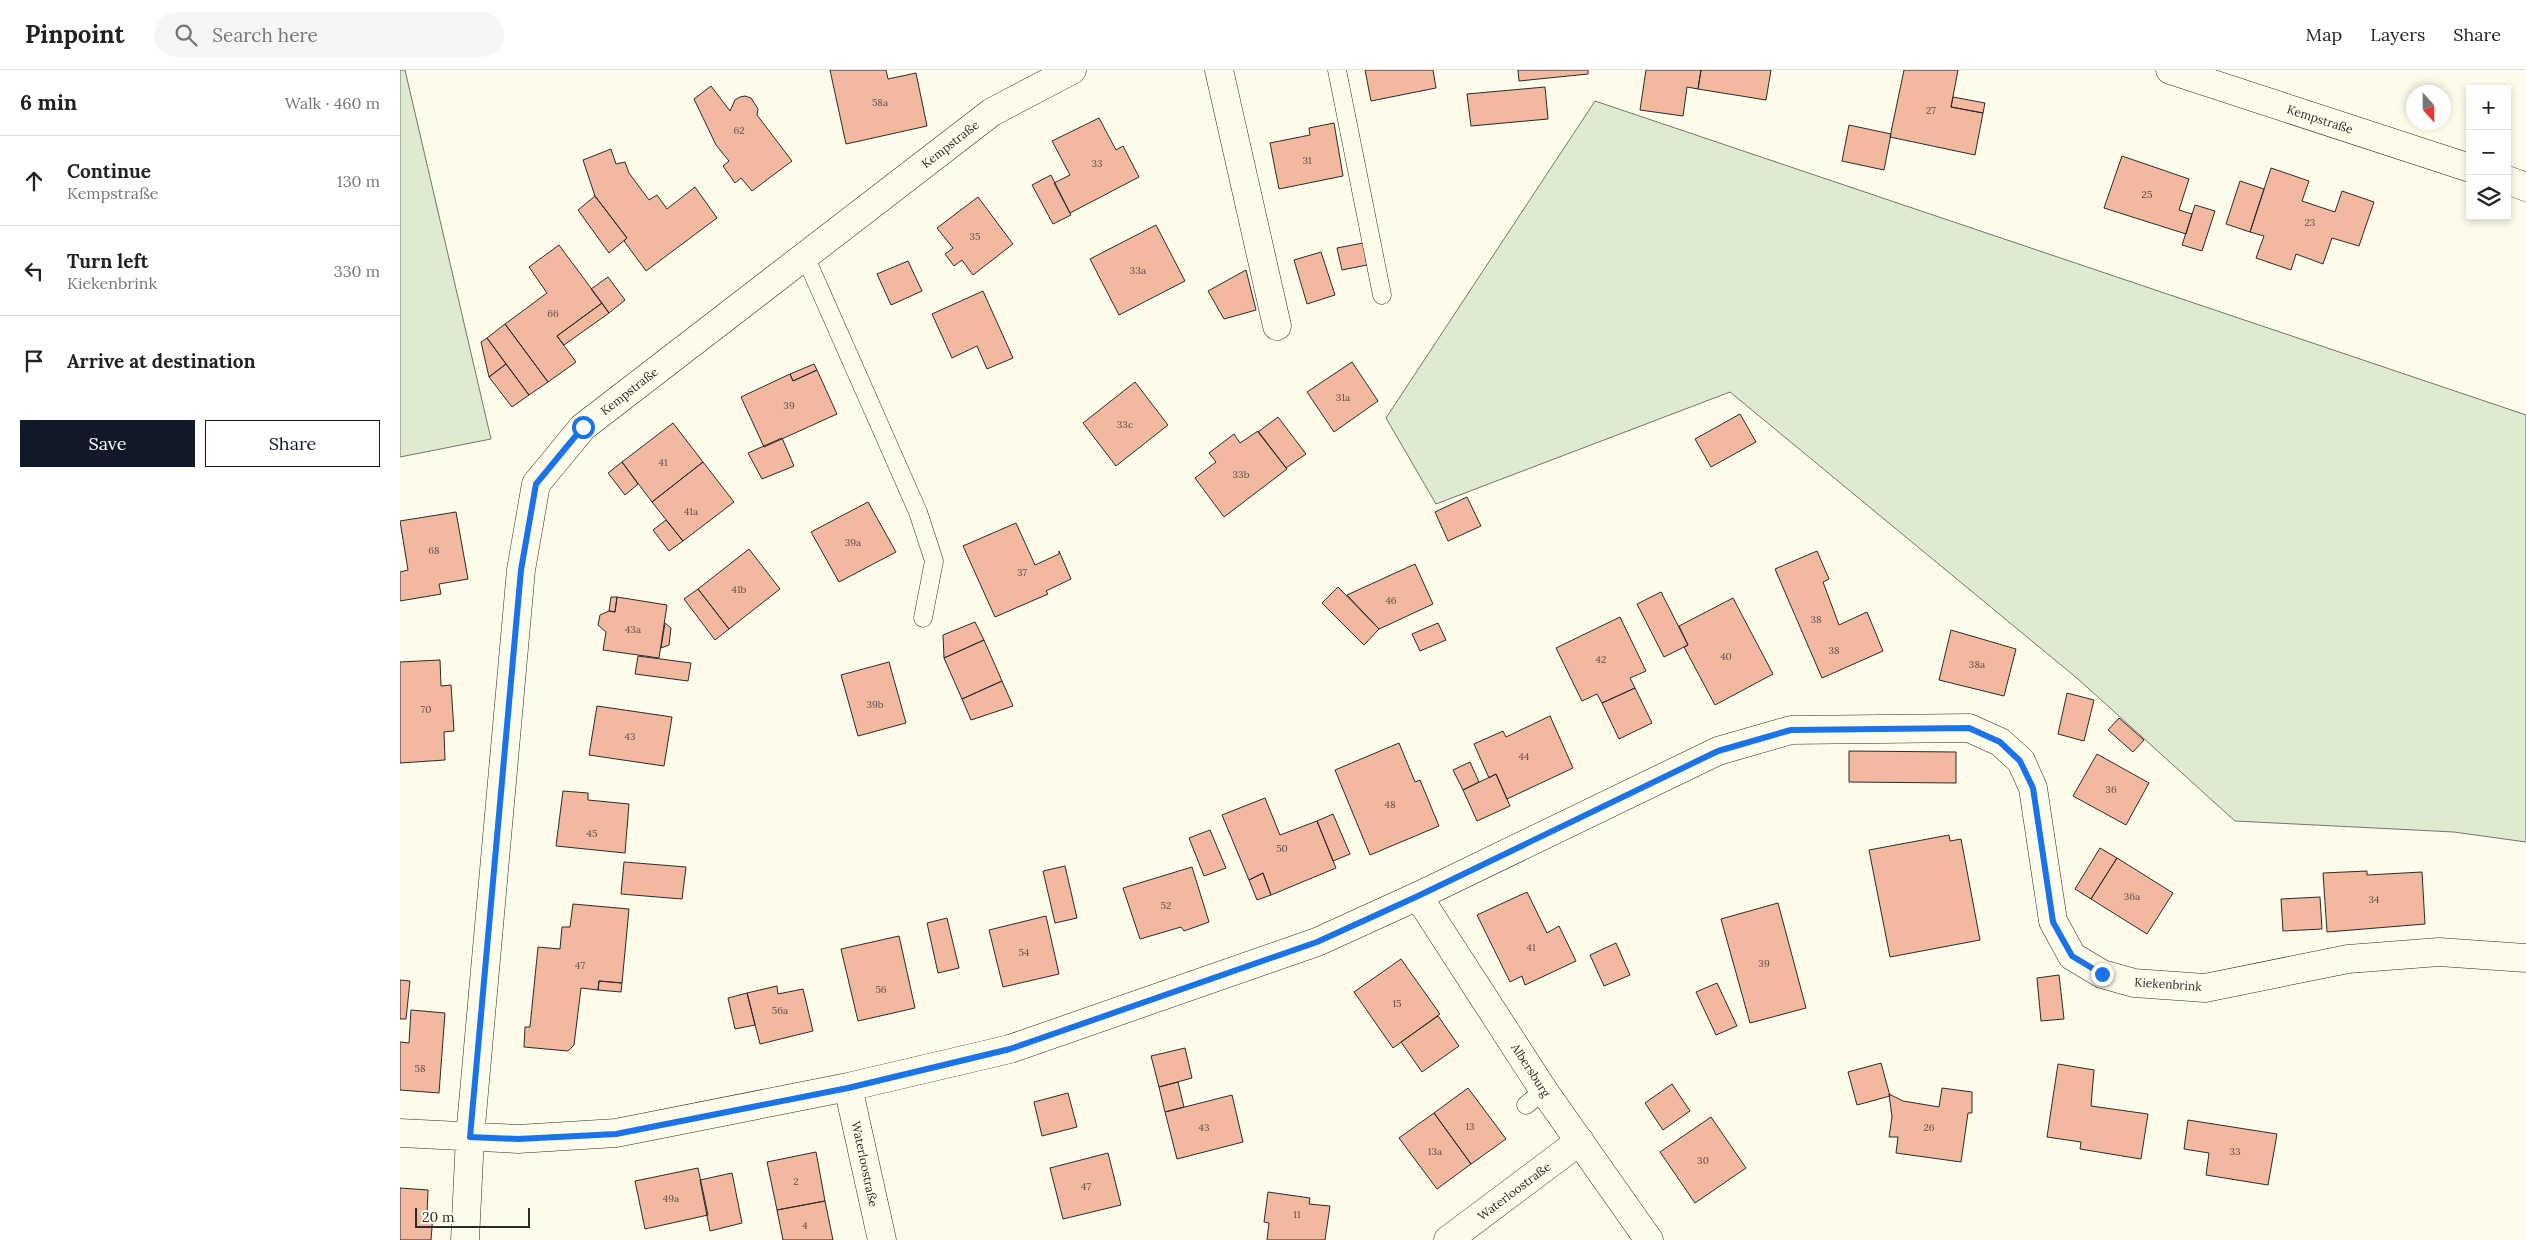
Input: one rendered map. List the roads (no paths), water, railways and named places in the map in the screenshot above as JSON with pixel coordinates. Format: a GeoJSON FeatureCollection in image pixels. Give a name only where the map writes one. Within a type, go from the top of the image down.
{"type":"FeatureCollection","features":[{"type":"Feature","properties":{"kind":"street","name":"Kempstraße"},"geometry":{"type":"LineString","coordinates":[[465,1240],[470,1137],[521,570],[536,484],[583,427],[992,112],[1072,70]]}},
{"type":"Feature","properties":{"kind":"street"},"geometry":{"type":"LineString","coordinates":[[1219,70],[1276,326]]}},
{"type":"Feature","properties":{"kind":"street","name":"Kempstraße"},"geometry":{"type":"LineString","coordinates":[[2170,70],[2466,167]]}},
{"type":"Feature","properties":{"kind":"street"},"geometry":{"type":"LineString","coordinates":[[2511,181],[2526,186]]}},
{"type":"Feature","properties":{"kind":"street","name":"Kiekenbrink"},"geometry":{"type":"LineString","coordinates":[[400,1133],[518,1139],[616,1134],[848,1088],[1010,1049],[1317,942],[1418,896],[1718,751],[1791,730],[1969,728],[2000,742],[2020,761],[2033,788],[2053,922],[2072,956],[2102,974],[2134,983],[2205,988],[2348,959],[2439,952],[2526,958]]}},
{"type":"Feature","properties":{"kind":"street","name":"Albersburg"},"geometry":{"type":"LineString","coordinates":[[1418,896],[1535,1098],[1580,1141],[1649,1240]]}},
{"type":"Feature","properties":{"kind":"street","name":"Waterloostraße"},"geometry":{"type":"LineString","coordinates":[[848,1088],[882,1240]]}},
{"type":"Feature","properties":{"kind":"street","name":"Waterloostraße"},"geometry":{"type":"LineString","coordinates":[[1448,1240],[1580,1141]]}},
{"type":"Feature","properties":{"kind":"lane"},"geometry":{"type":"LineString","coordinates":[[1337,70],[1382,295]]}},
{"type":"Feature","properties":{"kind":"lane"},"geometry":{"type":"LineString","coordinates":[[805,256],[918,512],[934,561],[923,618]]}}]}
